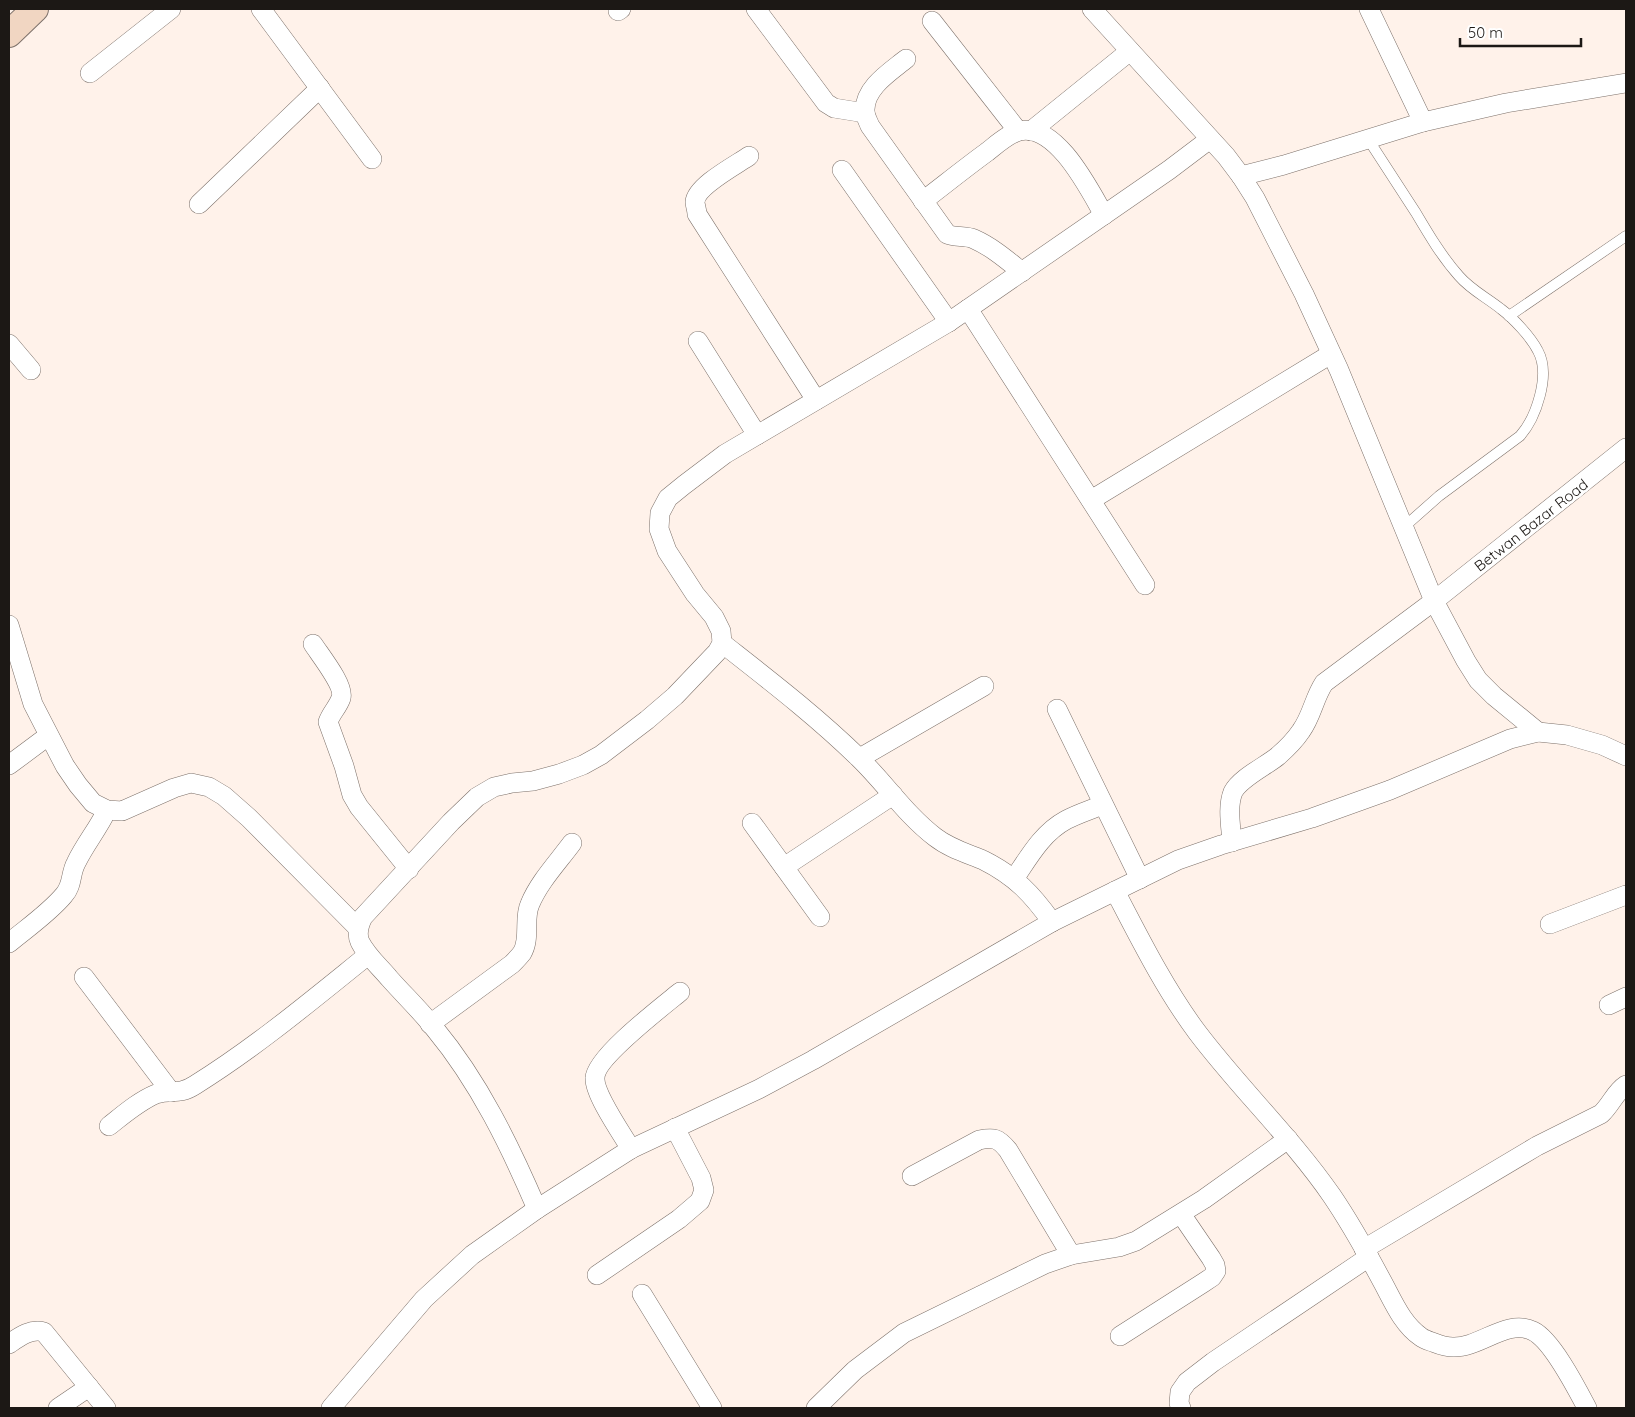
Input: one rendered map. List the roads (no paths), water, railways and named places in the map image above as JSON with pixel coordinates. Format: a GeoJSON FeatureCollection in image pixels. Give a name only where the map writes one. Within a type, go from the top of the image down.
{"type":"FeatureCollection","features":[{"type":"Feature","properties":{"kind":"main road"},"geometry":{"type":"LineString","coordinates":[[9,34],[36,9]]}},
{"type":"Feature","properties":{"kind":"street"},"geometry":{"type":"LineString","coordinates":[[90,73],[171,9]]}},
{"type":"Feature","properties":{"kind":"street"},"geometry":{"type":"LineString","coordinates":[[261,9],[372,159]]}},
{"type":"Feature","properties":{"kind":"street"},"geometry":{"type":"LineString","coordinates":[[756,9],[826,103],[834,108],[865,114]]}},
{"type":"Feature","properties":{"kind":"street"},"geometry":{"type":"LineString","coordinates":[[1092,9],[1210,139],[1241,176],[1268,222],[1331,354],[1434,601],[1466,661],[1478,680],[1513,713],[1538,732]]}},
{"type":"Feature","properties":{"kind":"street"},"geometry":{"type":"LineString","coordinates":[[1368,9],[1423,122]]}},
{"type":"Feature","properties":{"kind":"street"},"geometry":{"type":"LineString","coordinates":[[932,21],[1024,131],[1046,136],[1061,150],[1085,183],[1104,215]]}},
{"type":"Feature","properties":{"kind":"street"},"geometry":{"type":"LineString","coordinates":[[923,201],[1000,142],[1024,131],[1130,51]]}},
{"type":"Feature","properties":{"kind":"street"},"geometry":{"type":"LineString","coordinates":[[906,59],[870,92],[866,102],[865,114],[870,126],[947,234],[974,239],[996,251],[1022,272]]}},
{"type":"Feature","properties":{"kind":"street"},"geometry":{"type":"LineString","coordinates":[[1241,176],[1284,166],[1423,122],[1506,103],[1626,84]]}},
{"type":"Feature","properties":{"kind":"street"},"geometry":{"type":"LineString","coordinates":[[199,204],[320,88]]}},
{"type":"Feature","properties":{"kind":"street"},"geometry":{"type":"LineString","coordinates":[[536,1208],[518,1165],[485,1103],[460,1064],[430,1024],[368,955],[359,940],[358,928],[363,917],[450,822],[477,797],[494,788],[559,774],[583,765],[601,755],[675,696],[717,652],[722,643],[721,631],[714,617],[695,594],[667,551],[659,529],[660,513],[668,498],[725,454],[949,322],[1169,170],[1210,139]]}},
{"type":"Feature","properties":{"kind":"street"},"geometry":{"type":"LineString","coordinates":[[749,156],[699,192],[695,201],[697,214],[816,400]]}},
{"type":"Feature","properties":{"kind":"street"},"geometry":{"type":"LineString","coordinates":[[842,170],[949,322]]}},
{"type":"Feature","properties":{"kind":"street"},"geometry":{"type":"LineString","coordinates":[[968,309],[1145,585]]}},
{"type":"Feature","properties":{"kind":"street"},"geometry":{"type":"LineString","coordinates":[[698,341],[758,435]]}},
{"type":"Feature","properties":{"kind":"street"},"geometry":{"type":"LineString","coordinates":[[9,344],[31,370]]}},
{"type":"Feature","properties":{"kind":"street"},"geometry":{"type":"LineString","coordinates":[[1091,500],[1331,354]]}},
{"type":"Feature","properties":{"kind":"street","name":"Betwan Bazar Road"},"geometry":{"type":"LineString","coordinates":[[1232,842],[1231,809],[1234,791],[1241,783],[1277,756],[1294,740],[1302,730],[1317,693],[1324,682],[1434,601],[1626,448]]}},
{"type":"Feature","properties":{"kind":"street"},"geometry":{"type":"LineString","coordinates":[[9,626],[33,704],[48,736],[78,785],[93,803],[107,810],[122,811],[174,788],[191,783],[209,787],[224,796],[249,818],[358,928]]}},
{"type":"Feature","properties":{"kind":"street"},"geometry":{"type":"LineString","coordinates":[[722,643],[860,758],[934,837],[984,861],[1014,879],[1036,900],[1052,922]]}},
{"type":"Feature","properties":{"kind":"street"},"geometry":{"type":"LineString","coordinates":[[313,644],[342,694],[340,702],[330,714],[328,722],[352,795],[359,808],[409,868]]}},
{"type":"Feature","properties":{"kind":"street"},"geometry":{"type":"LineString","coordinates":[[860,758],[984,686]]}},
{"type":"Feature","properties":{"kind":"street"},"geometry":{"type":"LineString","coordinates":[[1056,710],[1140,879]]}},
{"type":"Feature","properties":{"kind":"street"},"geometry":{"type":"LineString","coordinates":[[331,1408],[396,1330],[436,1287],[472,1255],[536,1208],[631,1150],[759,1089],[813,1060],[1052,922],[1178,860],[1312,818],[1390,790],[1502,742],[1538,732],[1567,735],[1602,745],[1626,756]]}},
{"type":"Feature","properties":{"kind":"street"},"geometry":{"type":"LineString","coordinates":[[9,765],[48,736]]}},
{"type":"Feature","properties":{"kind":"street"},"geometry":{"type":"LineString","coordinates":[[784,867],[893,795]]}},
{"type":"Feature","properties":{"kind":"street"},"geometry":{"type":"LineString","coordinates":[[1014,879],[1038,844],[1050,831],[1066,820],[1102,805]]}},
{"type":"Feature","properties":{"kind":"street"},"geometry":{"type":"LineString","coordinates":[[9,943],[46,912],[70,888],[77,861],[107,810]]}},
{"type":"Feature","properties":{"kind":"street"},"geometry":{"type":"LineString","coordinates":[[752,823],[820,917]]}},
{"type":"Feature","properties":{"kind":"street"},"geometry":{"type":"LineString","coordinates":[[430,1024],[512,964],[522,953],[526,943],[526,918],[529,905],[536,892],[572,843]]}},
{"type":"Feature","properties":{"kind":"street"},"geometry":{"type":"LineString","coordinates":[[1115,891],[1196,1032],[1288,1139],[1333,1197],[1400,1315],[1410,1329],[1422,1339],[1454,1347],[1466,1345],[1507,1330],[1522,1328],[1534,1331],[1543,1339],[1573,1380],[1586,1408]]}},
{"type":"Feature","properties":{"kind":"street"},"geometry":{"type":"LineString","coordinates":[[1550,924],[1626,895]]}},
{"type":"Feature","properties":{"kind":"street"},"geometry":{"type":"LineString","coordinates":[[109,1126],[149,1098],[164,1092],[185,1091],[204,1080],[270,1033],[368,955]]}},
{"type":"Feature","properties":{"kind":"street"},"geometry":{"type":"LineString","coordinates":[[84,977],[171,1092]]}},
{"type":"Feature","properties":{"kind":"street"},"geometry":{"type":"LineString","coordinates":[[631,1150],[602,1100],[594,1078],[597,1069],[604,1059],[644,1021],[680,992]]}},
{"type":"Feature","properties":{"kind":"street"},"geometry":{"type":"LineString","coordinates":[[1609,1005],[1626,997]]}},
{"type":"Feature","properties":{"kind":"street"},"geometry":{"type":"LineString","coordinates":[[1181,1408],[1179,1402],[1180,1392],[1187,1382],[1213,1362],[1366,1253],[1537,1146],[1601,1114],[1626,1085]]}},
{"type":"Feature","properties":{"kind":"street"},"geometry":{"type":"LineString","coordinates":[[596,1275],[679,1219],[700,1201],[704,1190],[701,1178],[675,1128]]}},
{"type":"Feature","properties":{"kind":"street"},"geometry":{"type":"LineString","coordinates":[[912,1176],[979,1140],[990,1138],[1000,1141],[1013,1158],[1071,1255]]}},
{"type":"Feature","properties":{"kind":"street"},"geometry":{"type":"LineString","coordinates":[[822,1406],[855,1370],[904,1333],[1045,1264],[1071,1255],[1119,1247],[1136,1241],[1181,1214],[1288,1139]]}},
{"type":"Feature","properties":{"kind":"street"},"geometry":{"type":"LineString","coordinates":[[1120,1336],[1203,1283],[1216,1271],[1212,1258],[1181,1214]]}},
{"type":"Feature","properties":{"kind":"street"},"geometry":{"type":"LineString","coordinates":[[642,1294],[712,1408]]}},
{"type":"Feature","properties":{"kind":"street"},"geometry":{"type":"LineString","coordinates":[[9,1344],[37,1329],[44,1332],[106,1408]]}},
{"type":"Feature","properties":{"kind":"street"},"geometry":{"type":"LineString","coordinates":[[58,1408],[90,1387]]}},
{"type":"Feature","properties":{"kind":"lane"},"geometry":{"type":"LineString","coordinates":[[1368,139],[1444,258],[1473,291],[1509,316],[1538,351],[1542,362],[1543,374],[1536,412],[1528,427],[1520,436],[1439,496],[1404,527]]}},
{"type":"Feature","properties":{"kind":"lane"},"geometry":{"type":"LineString","coordinates":[[1509,316],[1626,236]]}}]}
